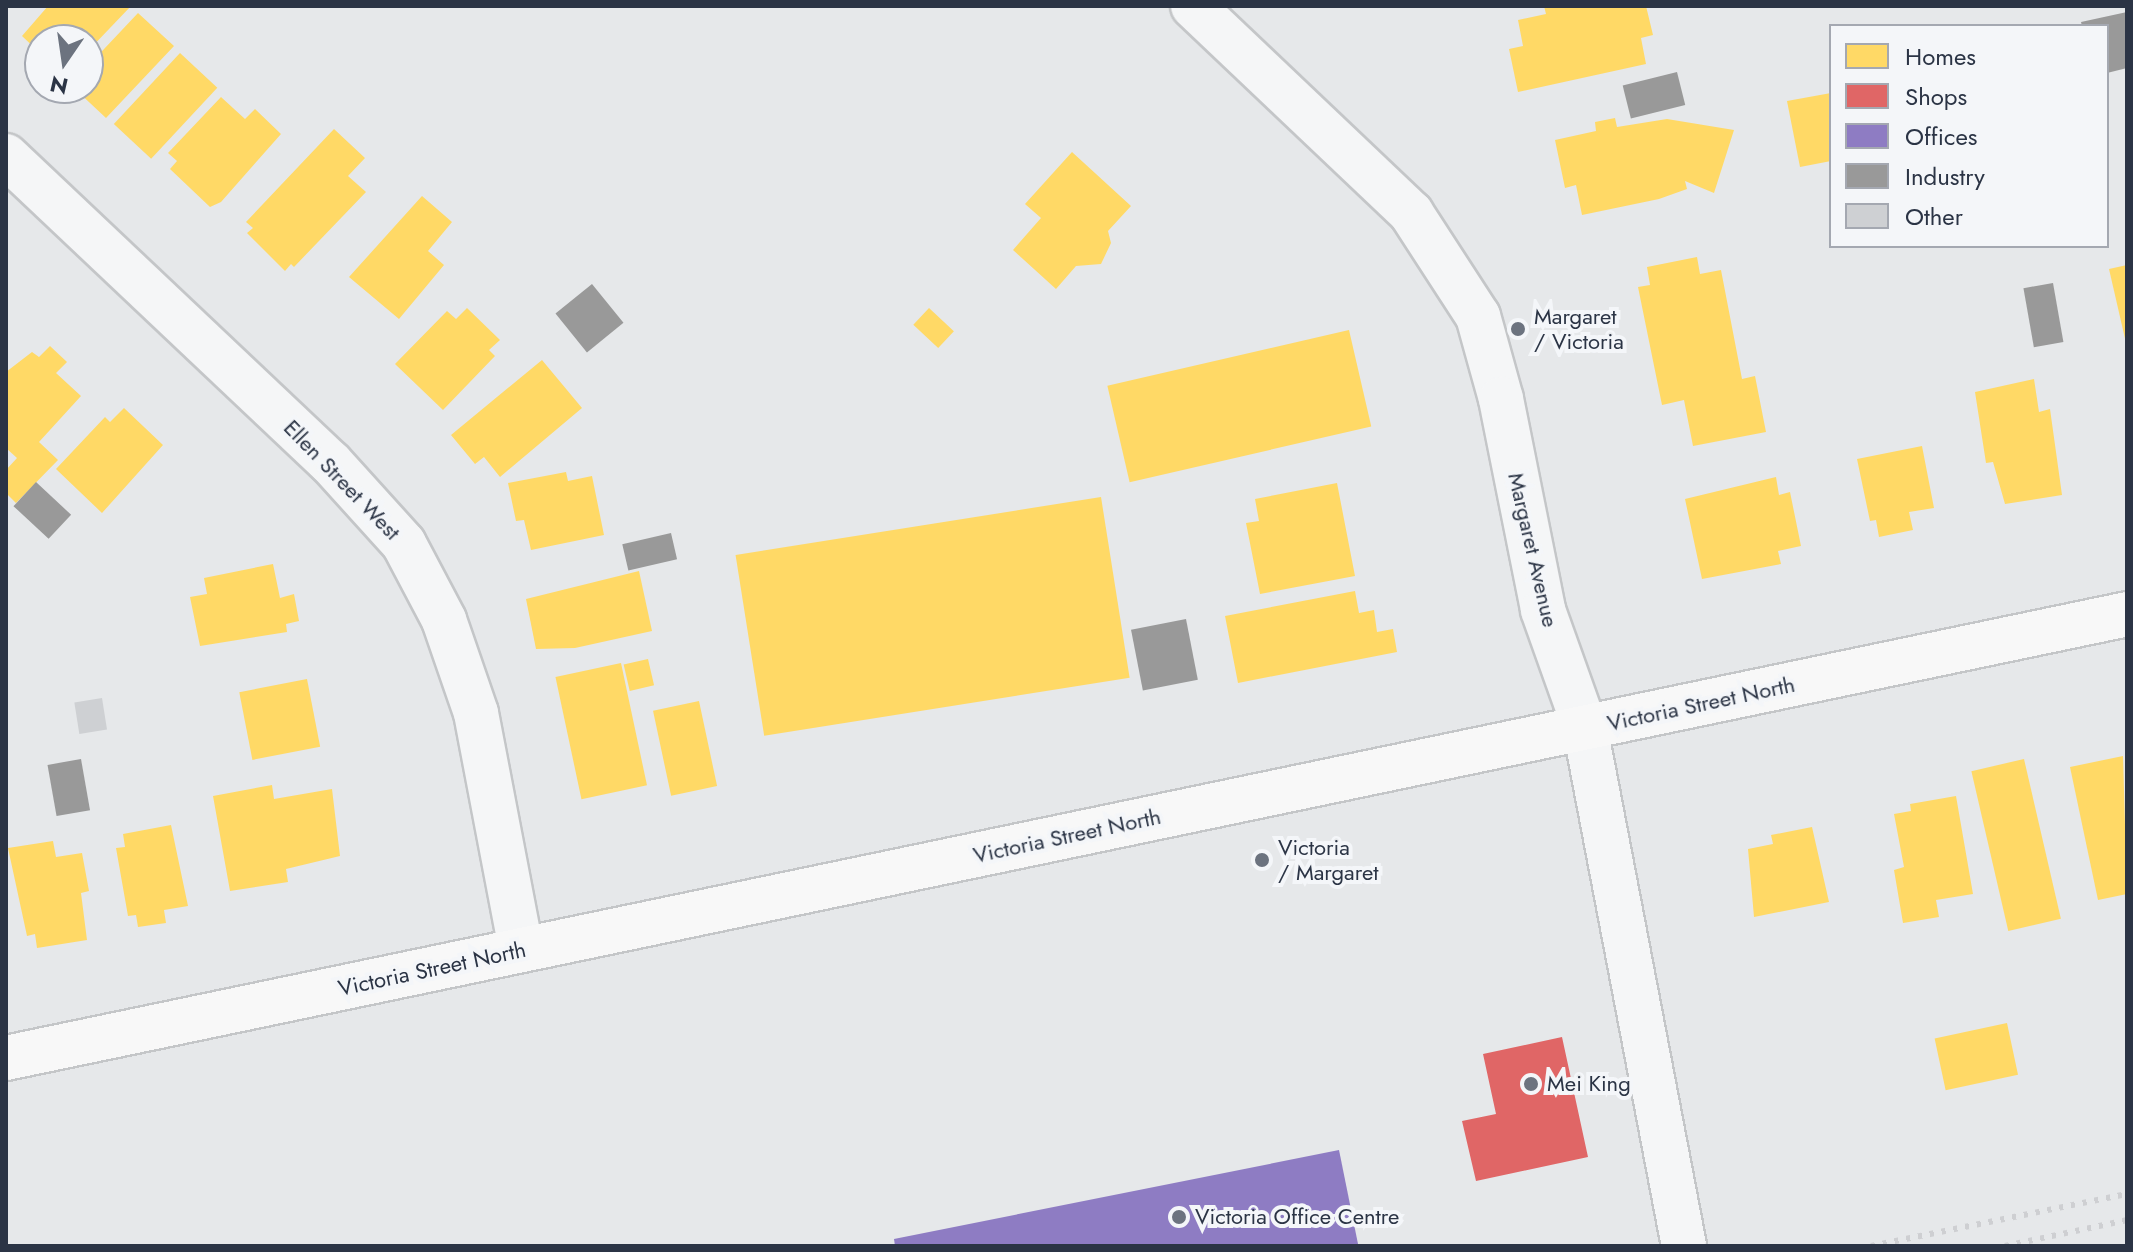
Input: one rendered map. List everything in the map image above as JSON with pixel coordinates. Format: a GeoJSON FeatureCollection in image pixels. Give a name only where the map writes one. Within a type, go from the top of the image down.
{"type":"FeatureCollection","features":[{"type":"Feature","properties":{"kind":"main road","name":"Victoria Street North"},"geometry":{"type":"LineString","coordinates":[[6,1058],[2127,614]]}},
{"type":"Feature","properties":{"kind":"street","name":"Margaret Avenue"},"geometry":{"type":"LineString","coordinates":[[1193,6],[1411,213],[1478,316],[1501,399],[1543,610],[1585,728],[1683,1240]]}},
{"type":"Feature","properties":{"kind":"street","name":"Ellen Street West"},"geometry":{"type":"LineString","coordinates":[[6,156],[330,462],[404,544],[444,620],[476,713],[521,950]]}},
{"type":"Feature","properties":{"kind":"building: Homes"},"geometry":{"type":"Polygon","coordinates":[[[48,6],[131,6],[104,34],[104,24],[32,24],[48,6]]]}},
{"type":"Feature","properties":{"kind":"building: Homes"},"geometry":{"type":"Polygon","coordinates":[[[1544,6],[1646,6],[1653,35],[1641,38],[1646,64],[1518,92],[1509,49],[1523,46],[1518,20],[1546,14],[1544,6]]]}},
{"type":"Feature","properties":{"kind":"building: Homes"},"geometry":{"type":"Polygon","coordinates":[[[138,13],[174,46],[106,118],[91,104],[104,104],[104,49],[138,13]]]}},
{"type":"Feature","properties":{"kind":"building: Homes"},"geometry":{"type":"Polygon","coordinates":[[[180,53],[217,88],[151,159],[114,124],[180,53]]]}},
{"type":"Feature","properties":{"kind":"building: Homes"},"geometry":{"type":"Polygon","coordinates":[[[1829,93],[1829,161],[1800,167],[1787,101],[1829,93]]]}},
{"type":"Feature","properties":{"kind":"building: Homes"},"geometry":{"type":"Polygon","coordinates":[[[221,97],[245,119],[255,109],[281,134],[221,202],[210,207],[170,169],[177,161],[168,153],[221,97]]]}},
{"type":"Feature","properties":{"kind":"building: Homes"},"geometry":{"type":"Polygon","coordinates":[[[1615,118],[1617,127],[1667,119],[1734,130],[1714,193],[1685,181],[1687,189],[1659,199],[1582,215],[1576,185],[1565,188],[1555,140],[1596,131],[1595,122],[1615,118]]]}},
{"type":"Feature","properties":{"kind":"building: Homes"},"geometry":{"type":"Polygon","coordinates":[[[334,129],[365,158],[348,176],[366,192],[294,267],[291,264],[285,271],[247,233],[253,228],[246,222],[334,129]]]}},
{"type":"Feature","properties":{"kind":"building: Homes"},"geometry":{"type":"Polygon","coordinates":[[[1072,152],[1131,206],[1108,231],[1111,243],[1101,264],[1076,266],[1056,289],[1013,250],[1041,218],[1025,204],[1072,152]]]}},
{"type":"Feature","properties":{"kind":"building: Homes"},"geometry":{"type":"Polygon","coordinates":[[[422,196],[452,222],[428,251],[444,265],[399,319],[349,277],[422,196]]]}},
{"type":"Feature","properties":{"kind":"building: Homes"},"geometry":{"type":"Polygon","coordinates":[[[1697,257],[1700,274],[1721,270],[1742,379],[1755,376],[1766,432],[1693,446],[1684,400],[1662,405],[1638,287],[1650,285],[1647,267],[1697,257]]]}},
{"type":"Feature","properties":{"kind":"building: Homes"},"geometry":{"type":"Polygon","coordinates":[[[2127,265],[2127,343],[2126,343],[2109,269],[2127,265]]]}},
{"type":"Feature","properties":{"kind":"building: Homes"},"geometry":{"type":"Polygon","coordinates":[[[467,308],[500,340],[489,350],[495,356],[443,410],[395,364],[447,311],[456,319],[467,308]]]}},
{"type":"Feature","properties":{"kind":"building: Homes"},"geometry":{"type":"Polygon","coordinates":[[[929,308],[954,331],[938,348],[913,325],[929,308]]]}},
{"type":"Feature","properties":{"kind":"building: Homes"},"geometry":{"type":"Polygon","coordinates":[[[1349,330],[1371,426],[1130,482],[1107,386],[1349,330]]]}},
{"type":"Feature","properties":{"kind":"building: Homes"},"geometry":{"type":"Polygon","coordinates":[[[50,346],[67,362],[56,373],[81,396],[39,442],[58,460],[16,503],[6,493],[6,470],[17,458],[6,448],[6,372],[32,352],[39,357],[50,346]]]}},
{"type":"Feature","properties":{"kind":"building: Homes"},"geometry":{"type":"Polygon","coordinates":[[[542,360],[582,408],[500,477],[484,457],[475,464],[451,435],[542,360]]]}},
{"type":"Feature","properties":{"kind":"building: Homes"},"geometry":{"type":"Polygon","coordinates":[[[2034,379],[2039,412],[2050,409],[2062,495],[2005,504],[1993,462],[1986,463],[1975,392],[2034,379]]]}},
{"type":"Feature","properties":{"kind":"building: Homes"},"geometry":{"type":"Polygon","coordinates":[[[124,408],[163,445],[102,513],[56,469],[105,417],[110,422],[124,408]]]}},
{"type":"Feature","properties":{"kind":"building: Homes"},"geometry":{"type":"Polygon","coordinates":[[[1922,446],[1934,508],[1909,512],[1913,530],[1879,537],[1876,520],[1870,521],[1857,459],[1922,446]]]}},
{"type":"Feature","properties":{"kind":"building: Homes"},"geometry":{"type":"Polygon","coordinates":[[[566,472],[568,481],[592,476],[604,535],[531,550],[524,520],[516,521],[508,483],[566,472]]]}},
{"type":"Feature","properties":{"kind":"building: Homes"},"geometry":{"type":"Polygon","coordinates":[[[1776,477],[1779,495],[1790,492],[1801,546],[1778,551],[1781,564],[1702,579],[1685,499],[1776,477]]]}},
{"type":"Feature","properties":{"kind":"building: Homes"},"geometry":{"type":"Polygon","coordinates":[[[1337,483],[1355,576],[1260,594],[1246,523],[1259,521],[1255,499],[1337,483]]]}},
{"type":"Feature","properties":{"kind":"building: Homes"},"geometry":{"type":"Polygon","coordinates":[[[1101,497],[1130,678],[764,736],[736,555],[1101,497]]]}},
{"type":"Feature","properties":{"kind":"building: Homes"},"geometry":{"type":"Polygon","coordinates":[[[273,564],[280,598],[294,594],[299,621],[286,624],[287,632],[200,646],[190,597],[207,594],[204,578],[273,564]]]}},
{"type":"Feature","properties":{"kind":"building: Homes"},"geometry":{"type":"Polygon","coordinates":[[[639,571],[652,631],[575,648],[536,649],[526,599],[639,571]]]}},
{"type":"Feature","properties":{"kind":"building: Homes"},"geometry":{"type":"Polygon","coordinates":[[[1355,591],[1359,613],[1374,610],[1377,632],[1393,629],[1397,652],[1238,683],[1225,616],[1355,591]]]}},
{"type":"Feature","properties":{"kind":"building: Homes"},"geometry":{"type":"Polygon","coordinates":[[[648,659],[654,685],[630,691],[624,665],[648,659]]]}},
{"type":"Feature","properties":{"kind":"building: Homes"},"geometry":{"type":"Polygon","coordinates":[[[621,663],[647,785],[581,799],[555,677],[621,663]]]}},
{"type":"Feature","properties":{"kind":"building: Homes"},"geometry":{"type":"Polygon","coordinates":[[[307,679],[320,747],[252,760],[239,692],[307,679]]]}},
{"type":"Feature","properties":{"kind":"building: Homes"},"geometry":{"type":"Polygon","coordinates":[[[699,701],[717,786],[671,796],[653,711],[699,701]]]}},
{"type":"Feature","properties":{"kind":"building: Homes"},"geometry":{"type":"Polygon","coordinates":[[[2123,756],[2127,894],[2098,900],[2070,767],[2123,756]]]}},
{"type":"Feature","properties":{"kind":"building: Homes"},"geometry":{"type":"Polygon","coordinates":[[[2024,759],[2061,919],[2008,931],[1971,771],[2024,759]]]}},
{"type":"Feature","properties":{"kind":"building: Homes"},"geometry":{"type":"Polygon","coordinates":[[[272,785],[274,799],[332,789],[340,856],[286,869],[288,882],[230,891],[213,796],[272,785]]]}},
{"type":"Feature","properties":{"kind":"building: Homes"},"geometry":{"type":"Polygon","coordinates":[[[1956,796],[1973,894],[1936,900],[1939,917],[1903,923],[1894,870],[1904,867],[1894,814],[1911,811],[1910,804],[1956,796]]]}},
{"type":"Feature","properties":{"kind":"building: Homes"},"geometry":{"type":"Polygon","coordinates":[[[171,825],[188,906],[164,910],[166,923],[138,927],[136,915],[128,916],[116,848],[125,847],[123,834],[171,825]]]}},
{"type":"Feature","properties":{"kind":"building: Homes"},"geometry":{"type":"Polygon","coordinates":[[[1812,827],[1829,902],[1754,917],[1748,849],[1773,844],[1771,835],[1812,827]]]}},
{"type":"Feature","properties":{"kind":"building: Homes"},"geometry":{"type":"Polygon","coordinates":[[[53,841],[56,857],[82,853],[89,891],[81,893],[87,940],[37,948],[35,934],[27,936],[8,848],[53,841]]]}},
{"type":"Feature","properties":{"kind":"building: Homes"},"geometry":{"type":"Polygon","coordinates":[[[2007,1023],[2018,1075],[1946,1090],[1935,1038],[2007,1023]]]}},
{"type":"Feature","properties":{"kind":"building: Shops","name":"Mei King"},"geometry":{"type":"Polygon","coordinates":[[[1562,1037],[1588,1157],[1476,1181],[1462,1121],[1496,1114],[1483,1054],[1562,1037]]]}},
{"type":"Feature","properties":{"kind":"building: Offices","name":"Victoria Office Centre"},"geometry":{"type":"Polygon","coordinates":[[[1339,1150],[1358,1244],[895,1246],[894,1239],[1339,1150]]]}},
{"type":"Feature","properties":{"kind":"building: Industry"},"geometry":{"type":"Polygon","coordinates":[[[2127,12],[2127,68],[2109,72],[2109,24],[2081,22],[2127,12]]]}},
{"type":"Feature","properties":{"kind":"building: Industry"},"geometry":{"type":"Polygon","coordinates":[[[1677,72],[1685,105],[1631,119],[1623,86],[1677,72]]]}},
{"type":"Feature","properties":{"kind":"building: Industry"},"geometry":{"type":"Polygon","coordinates":[[[2053,283],[2063,342],[2034,347],[2023,288],[2053,283]]]}},
{"type":"Feature","properties":{"kind":"building: Industry"},"geometry":{"type":"Polygon","coordinates":[[[592,284],[623,323],[587,352],[555,314],[592,284]]]}},
{"type":"Feature","properties":{"kind":"building: Industry"},"geometry":{"type":"Polygon","coordinates":[[[36,482],[71,515],[49,539],[13,506],[36,482]]]}},
{"type":"Feature","properties":{"kind":"building: Industry"},"geometry":{"type":"Polygon","coordinates":[[[671,533],[677,559],[628,571],[622,544],[671,533]]]}},
{"type":"Feature","properties":{"kind":"building: Industry"},"geometry":{"type":"Polygon","coordinates":[[[1186,619],[1198,680],[1143,691],[1131,630],[1186,619]]]}},
{"type":"Feature","properties":{"kind":"building: Industry"},"geometry":{"type":"Polygon","coordinates":[[[81,759],[90,810],[57,816],[48,765],[81,759]]]}},
{"type":"Feature","properties":{"kind":"building: Other"},"geometry":{"type":"Polygon","coordinates":[[[102,698],[107,730],[79,734],[74,702],[102,698]]]}},
{"type":"Feature","properties":{"kind":"railway"},"geometry":{"type":"LineString","coordinates":[[1871,1246],[2127,1194]]}},
{"type":"Feature","properties":{"kind":"railway"},"geometry":{"type":"LineString","coordinates":[[2005,1246],[2127,1220]]}},
{"type":"Feature","properties":{"kind":"place","name":"Margaret / Victoria"},"geometry":{"type":"Point","coordinates":[1518,329]}},
{"type":"Feature","properties":{"kind":"place","name":"Victoria / Margaret"},"geometry":{"type":"Point","coordinates":[1262,860]}},
{"type":"Feature","properties":{"kind":"place","name":"Mei King"},"geometry":{"type":"Point","coordinates":[1531,1084]}},
{"type":"Feature","properties":{"kind":"place","name":"Victoria Office Centre"},"geometry":{"type":"Point","coordinates":[1179,1217]}}]}
